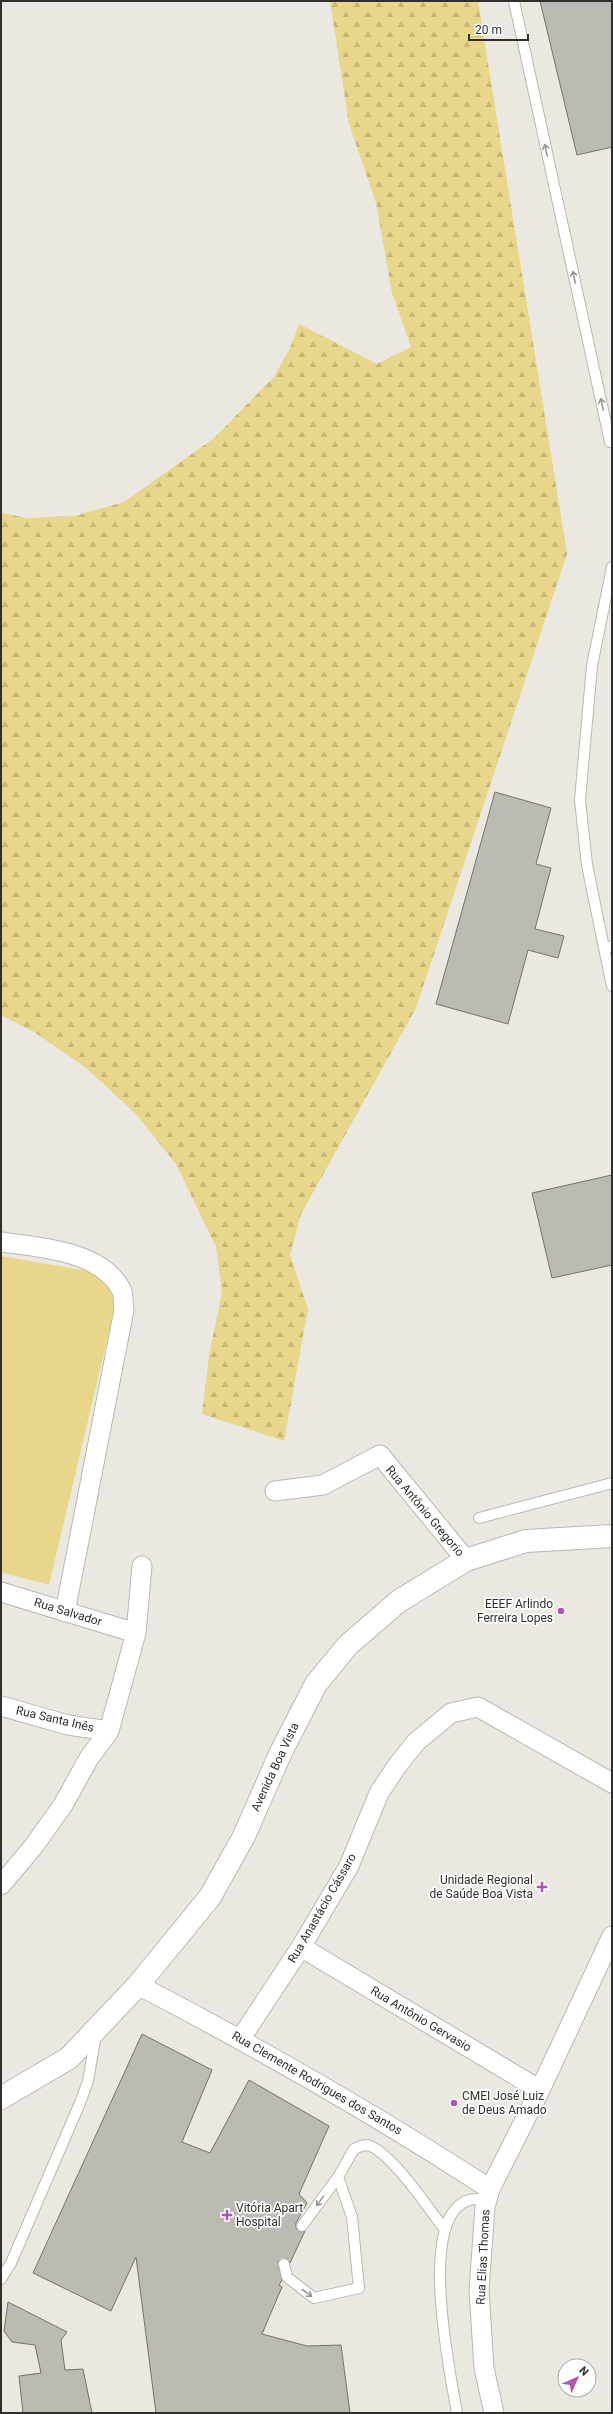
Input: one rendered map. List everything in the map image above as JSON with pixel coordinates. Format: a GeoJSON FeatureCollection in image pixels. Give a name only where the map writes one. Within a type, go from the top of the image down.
{"type":"FeatureCollection","features":[{"type":"Feature","properties":{"kind":"street"},"geometry":{"type":"LineString","coordinates":[[1,1242],[60,1251],[82,1258],[102,1267],[122,1290],[124,1310],[65,1612]]}},
{"type":"Feature","properties":{"kind":"street","name":"Rua Antônio Gregorio"},"geometry":{"type":"LineString","coordinates":[[275,1491],[323,1486],[380,1455],[466,1560]]}},
{"type":"Feature","properties":{"kind":"street","name":"Avenida Boa Vista"},"geometry":{"type":"LineString","coordinates":[[1,2098],[36,2079],[69,2058],[138,1985],[210,1897],[244,1836],[281,1752],[316,1684],[348,1644],[399,1601],[466,1560],[526,1541],[612,1536]]}},
{"type":"Feature","properties":{"kind":"street"},"geometry":{"type":"LineString","coordinates":[[1,1885],[33,1847],[63,1805],[89,1758],[109,1731],[136,1633],[142,1566]]}},
{"type":"Feature","properties":{"kind":"street","name":"Rua Salvador"},"geometry":{"type":"LineString","coordinates":[[1,1592],[136,1633]]}},
{"type":"Feature","properties":{"kind":"street","name":"Rua Santa Inês"},"geometry":{"type":"LineString","coordinates":[[1,1706],[68,1725],[109,1731]]}},
{"type":"Feature","properties":{"kind":"street","name":"Rua Anastácio Cássaro"},"geometry":{"type":"LineString","coordinates":[[241,2038],[301,1947],[349,1866],[379,1793],[416,1742],[451,1713],[478,1707],[612,1783]]}},
{"type":"Feature","properties":{"kind":"street","name":"Rua Elias Thomas"},"geometry":{"type":"LineString","coordinates":[[494,2413],[484,2368],[479,2290],[489,2194],[540,2090],[612,1936]]}},
{"type":"Feature","properties":{"kind":"street","name":"Rua Antônio Gervasio"},"geometry":{"type":"LineString","coordinates":[[301,1947],[540,2090]]}},
{"type":"Feature","properties":{"kind":"street","name":"Rua Clemente Rodrigues dos Santos"},"geometry":{"type":"LineString","coordinates":[[138,1985],[241,2038],[407,2136],[489,2194]]}},
{"type":"Feature","properties":{"kind":"lane"},"geometry":{"type":"LineString","coordinates":[[514,1],[612,445]]}},
{"type":"Feature","properties":{"kind":"lane"},"geometry":{"type":"LineString","coordinates":[[612,567],[592,666],[580,800],[587,865],[608,947],[612,986]]}},
{"type":"Feature","properties":{"kind":"lane"},"geometry":{"type":"LineString","coordinates":[[480,1518],[612,1483]]}},
{"type":"Feature","properties":{"kind":"lane"},"geometry":{"type":"LineString","coordinates":[[1,2279],[11,2263],[80,2103],[88,2081],[98,2027]]}},
{"type":"Feature","properties":{"kind":"lane"},"geometry":{"type":"LineString","coordinates":[[302,2226],[338,2177],[354,2149],[365,2145],[377,2150],[390,2160],[445,2230]]}},
{"type":"Feature","properties":{"kind":"lane"},"geometry":{"type":"LineString","coordinates":[[284,2264],[287,2277],[314,2298],[359,2288],[352,2217],[338,2177]]}},
{"type":"Feature","properties":{"kind":"lane"},"geometry":{"type":"LineString","coordinates":[[457,2413],[446,2348],[439,2279],[440,2254],[445,2230],[449,2220],[457,2208],[470,2200],[489,2194]]}},
{"type":"Feature","properties":{"kind":"lane"},"geometry":{"type":"LineString","coordinates":[[446,2348],[446,2389]]}},
{"type":"Feature","properties":{"kind":"green space"},"geometry":{"type":"Polygon","coordinates":[[[330,1],[478,1],[567,554],[416,1008],[301,1214],[290,1255],[308,1309],[284,1441],[202,1414],[209,1356],[222,1292],[216,1247],[176,1164],[136,1114],[85,1067],[34,1032],[1,1015],[1,513],[28,518],[74,516],[124,502],[213,439],[274,377],[290,348],[299,324],[377,364],[411,347],[392,293],[376,203],[349,124],[330,1]]]}},
{"type":"Feature","properties":{"kind":"green space"},"geometry":{"type":"Polygon","coordinates":[[[1,1256],[122,1277],[49,1585],[1,1572],[1,1256]]]}},
{"type":"Feature","properties":{"kind":"building"},"geometry":{"type":"Polygon","coordinates":[[[540,1],[612,1],[612,147],[577,155],[540,1]]]}},
{"type":"Feature","properties":{"kind":"building"},"geometry":{"type":"Polygon","coordinates":[[[495,792],[551,808],[536,864],[551,868],[535,929],[564,936],[558,958],[528,950],[508,1024],[436,1004],[495,792]]]}},
{"type":"Feature","properties":{"kind":"building"},"geometry":{"type":"Polygon","coordinates":[[[612,1175],[612,1265],[552,1278],[532,1193],[612,1175]]]}},
{"type":"Feature","properties":{"kind":"building","name":"Vitória Apart Hospital"},"geometry":{"type":"Polygon","coordinates":[[[142,2034],[212,2070],[182,2142],[210,2153],[249,2080],[329,2126],[299,2194],[307,2203],[296,2223],[296,2228],[301,2232],[305,2231],[290,2263],[286,2258],[278,2262],[282,2280],[279,2285],[282,2287],[262,2334],[307,2346],[341,2345],[350,2413],[156,2413],[136,2257],[111,2311],[33,2273],[142,2034]]]}},
{"type":"Feature","properties":{"kind":"building"},"geometry":{"type":"Polygon","coordinates":[[[8,2302],[67,2332],[61,2340],[65,2370],[83,2369],[92,2413],[23,2413],[19,2376],[41,2373],[35,2345],[12,2342],[4,2331],[8,2302]]]}},
{"type":"Feature","properties":{"kind":"place","name":"EEEF Arlindo Ferreira Lopes"},"geometry":{"type":"Point","coordinates":[561,1611]}},
{"type":"Feature","properties":{"kind":"place","name":"Unidade Regional de Saúde Boa Vista"},"geometry":{"type":"Point","coordinates":[542,1887]}},
{"type":"Feature","properties":{"kind":"place","name":"CMEI José Luiz de Deus Amado"},"geometry":{"type":"Point","coordinates":[454,2103]}},
{"type":"Feature","properties":{"kind":"place","name":"Vitória Apart Hospital"},"geometry":{"type":"Point","coordinates":[227,2215]}}]}
